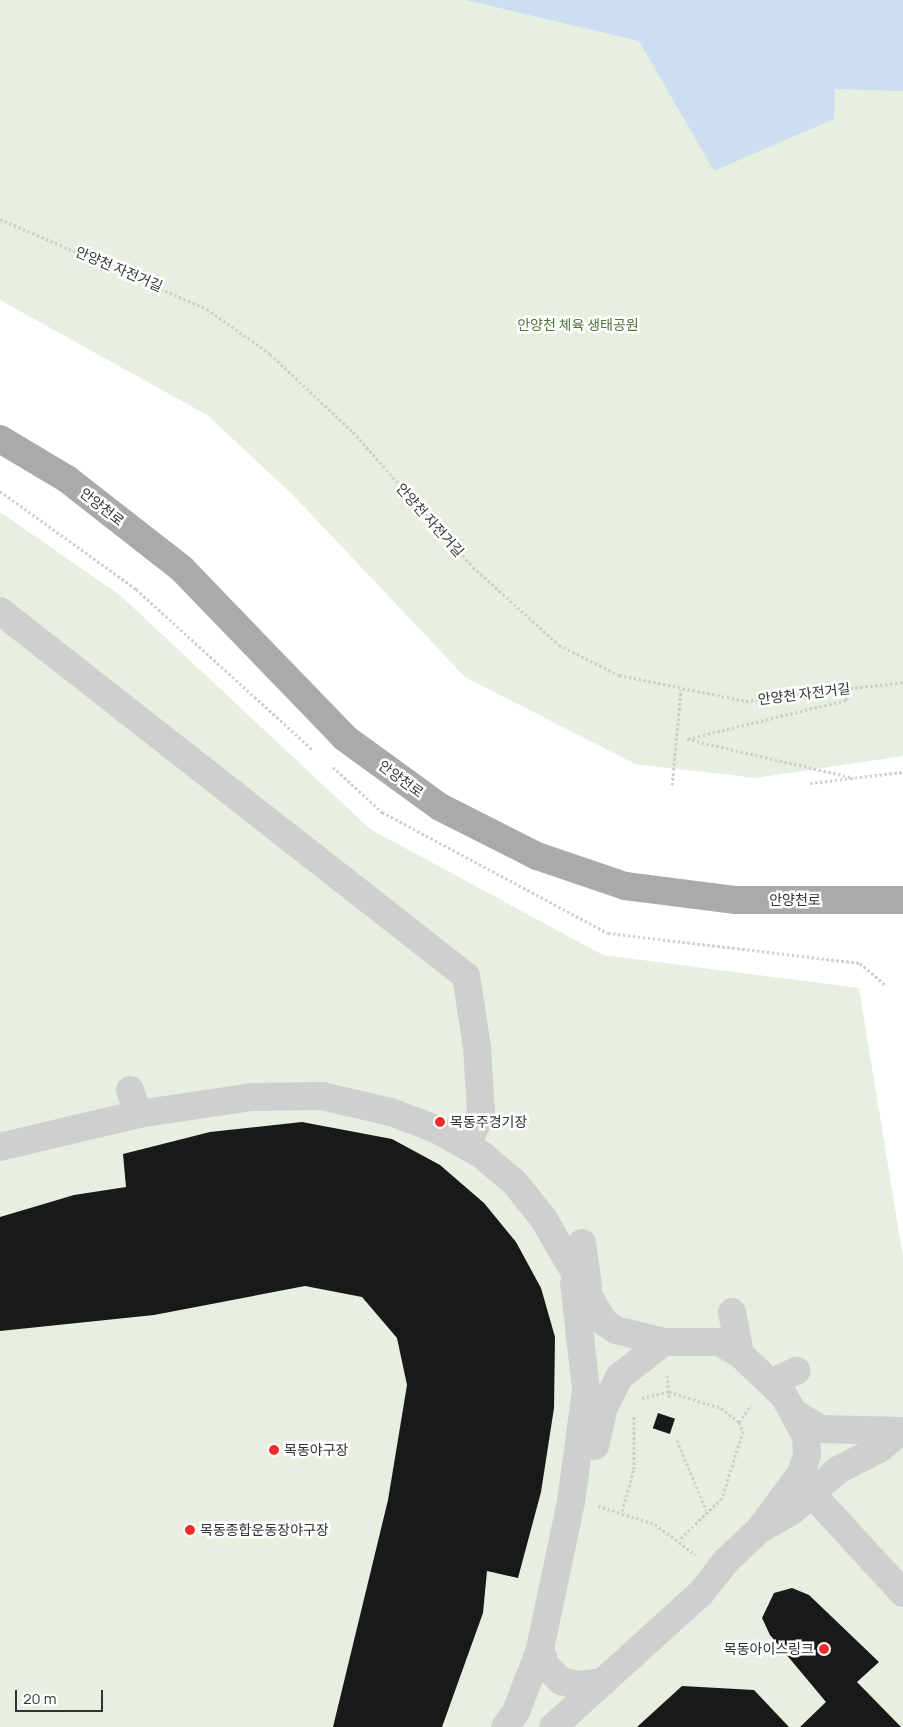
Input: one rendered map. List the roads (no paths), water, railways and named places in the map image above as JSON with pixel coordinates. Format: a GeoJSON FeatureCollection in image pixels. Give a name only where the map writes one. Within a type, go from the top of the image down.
{"type":"FeatureCollection","features":[{"type":"Feature","properties":{"kind":"main road","name":"안양천로"},"geometry":{"type":"LineString","coordinates":[[0,439],[67,479],[182,569],[345,738],[440,807],[537,856],[625,886],[736,900],[903,900]]}},
{"type":"Feature","properties":{"kind":"lane"},"geometry":{"type":"LineString","coordinates":[[0,610],[466,976],[470,1073],[481,1112],[466,1146]]}},
{"type":"Feature","properties":{"kind":"lane"},"geometry":{"type":"LineString","coordinates":[[374,1088],[391,1112]]}},
{"type":"Feature","properties":{"kind":"lane"},"geometry":{"type":"LineString","coordinates":[[0,1147],[53,1122],[134,1102],[322,1096],[391,1112],[466,1146],[515,1184],[543,1218],[582,1283],[596,1313],[616,1330],[664,1342],[719,1342],[740,1354],[798,1415],[820,1429],[902,1432]]}},
{"type":"Feature","properties":{"kind":"lane"},"geometry":{"type":"LineString","coordinates":[[582,1244],[586,1389],[583,1504]]}},
{"type":"Feature","properties":{"kind":"lane"},"geometry":{"type":"LineString","coordinates":[[732,1312],[740,1354]]}},
{"type":"Feature","properties":{"kind":"lane"},"geometry":{"type":"LineString","coordinates":[[505,1727],[516,1712],[540,1649],[583,1504],[611,1390],[630,1366],[664,1342]]}},
{"type":"Feature","properties":{"kind":"lane"},"geometry":{"type":"LineString","coordinates":[[759,1530],[802,1472],[806,1436],[798,1415]]}},
{"type":"Feature","properties":{"kind":"lane"},"geometry":{"type":"LineString","coordinates":[[553,1727],[701,1593],[724,1562],[759,1530],[811,1493],[838,1470],[879,1450],[902,1432]]}},
{"type":"Feature","properties":{"kind":"lane"},"geometry":{"type":"LineString","coordinates":[[811,1493],[903,1593]]}},
{"type":"Feature","properties":{"kind":"lane"},"geometry":{"type":"LineString","coordinates":[[540,1649],[546,1666],[561,1681],[578,1685],[604,1682]]}},
{"type":"Feature","properties":{"kind":"water"},"geometry":{"type":"Polygon","coordinates":[[[466,0],[903,0],[903,91],[835,89],[834,119],[714,171],[639,41],[466,0]]]}},
{"type":"Feature","properties":{"kind":"place","name":"목동주경기장"},"geometry":{"type":"Point","coordinates":[440,1122]}},
{"type":"Feature","properties":{"kind":"place","name":"목동야구장"},"geometry":{"type":"Point","coordinates":[274,1450]}},
{"type":"Feature","properties":{"kind":"place","name":"목동종합운동장야구장"},"geometry":{"type":"Point","coordinates":[190,1530]}},
{"type":"Feature","properties":{"kind":"place","name":"목동아이스링크"},"geometry":{"type":"Point","coordinates":[824,1649]}},
{"type":"Feature","properties":{"kind":"park label","name":"안양천 체육 생태공원"},"geometry":{"type":"Point","coordinates":[578,325]}}]}
